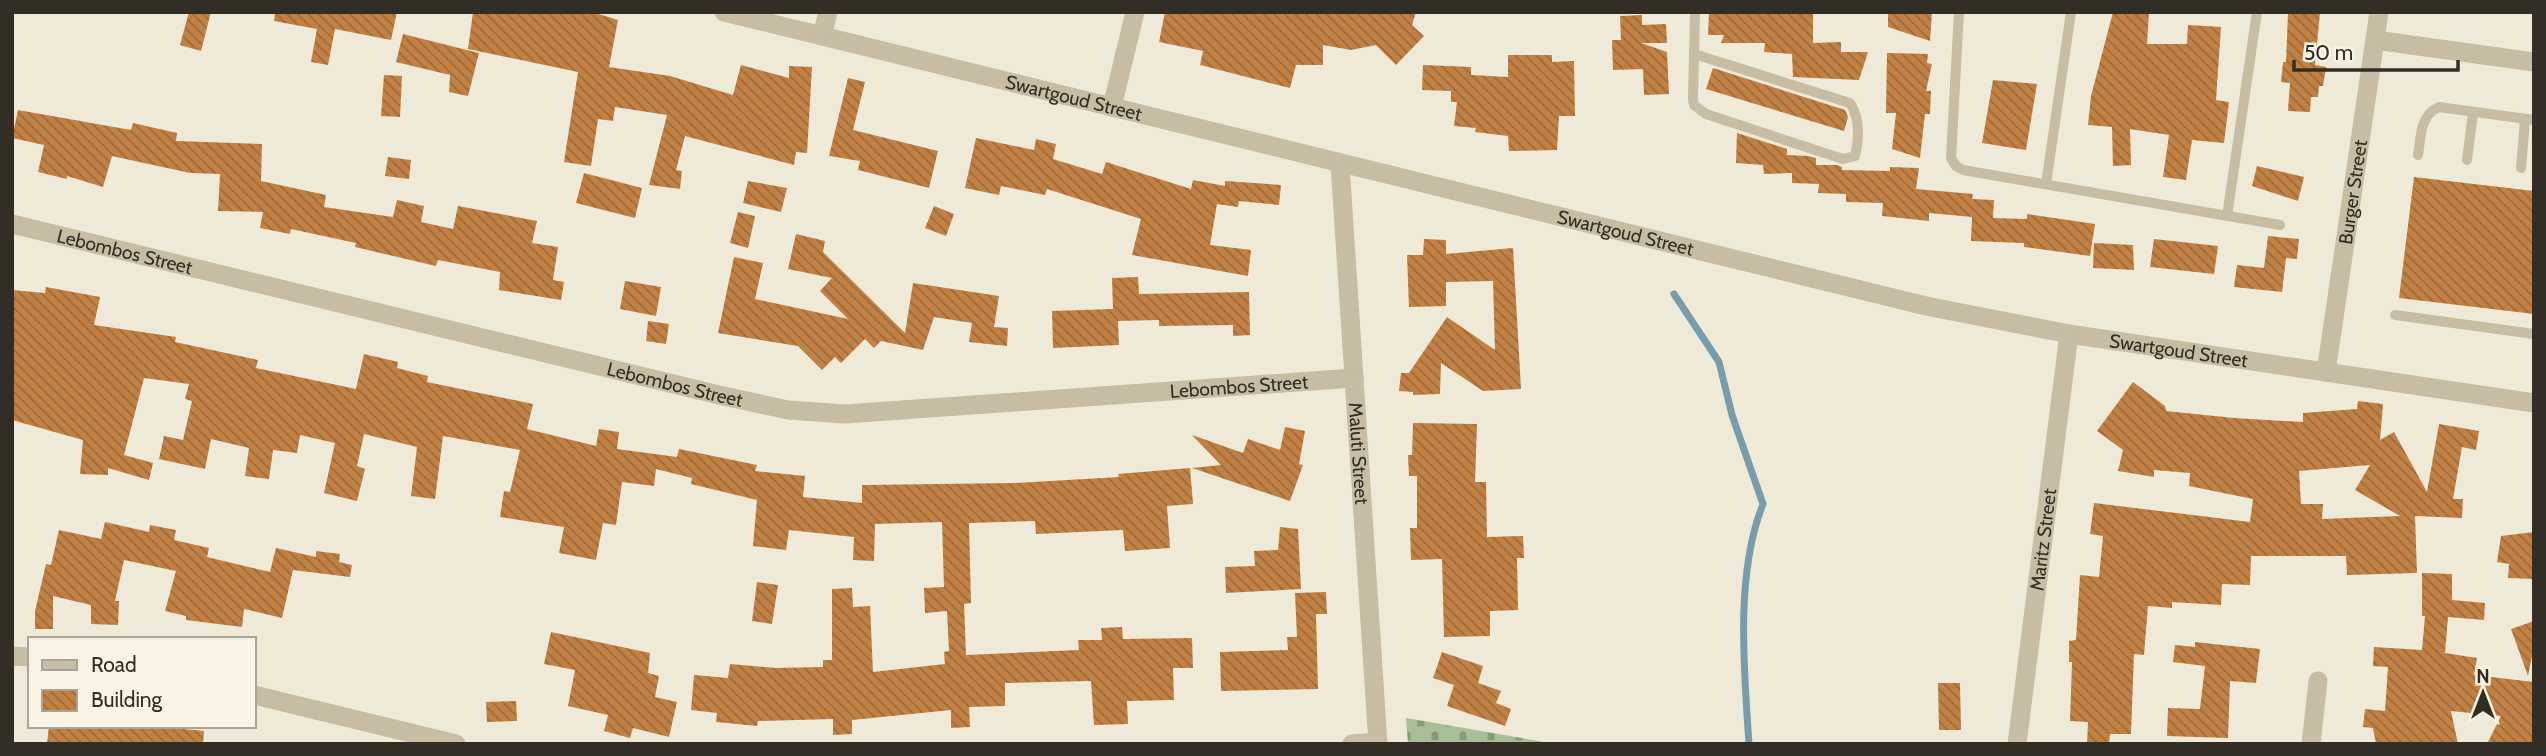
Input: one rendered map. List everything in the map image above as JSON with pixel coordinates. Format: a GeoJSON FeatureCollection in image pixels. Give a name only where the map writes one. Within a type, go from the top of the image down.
{"type":"FeatureCollection","features":[{"type":"Feature","properties":{"kind":"street","name":"Swartgoud Street"},"geometry":{"type":"LineString","coordinates":[[724,12],[1938,309],[2069,334],[2534,403]]}},
{"type":"Feature","properties":{"kind":"street"},"geometry":{"type":"LineString","coordinates":[[822,36],[828,12]]}},
{"type":"Feature","properties":{"kind":"street"},"geometry":{"type":"LineString","coordinates":[[1112,107],[1135,12]]}},
{"type":"Feature","properties":{"kind":"street","name":"Burger Street"},"geometry":{"type":"LineString","coordinates":[[2326,372],[2379,12]]}},
{"type":"Feature","properties":{"kind":"street"},"geometry":{"type":"LineString","coordinates":[[2375,40],[2534,62]]}},
{"type":"Feature","properties":{"kind":"street","name":"Maluti Street"},"geometry":{"type":"LineString","coordinates":[[1340,164],[1378,743]]}},
{"type":"Feature","properties":{"kind":"street","name":"Lebombos Street"},"geometry":{"type":"LineString","coordinates":[[12,224],[719,395],[809,413],[889,412],[1354,378]]}},
{"type":"Feature","properties":{"kind":"street","name":"Maritz Street"},"geometry":{"type":"LineString","coordinates":[[2017,744],[2069,334]]}},
{"type":"Feature","properties":{"kind":"street"},"geometry":{"type":"LineString","coordinates":[[2311,744],[2318,681]]}},
{"type":"Feature","properties":{"kind":"street"},"geometry":{"type":"LineString","coordinates":[[256,695],[456,744]]}},
{"type":"Feature","properties":{"kind":"street"},"geometry":{"type":"LineString","coordinates":[[1352,744],[1378,743]]}},
{"type":"Feature","properties":{"kind":"lane"},"geometry":{"type":"LineString","coordinates":[[1694,54],[1850,103],[1856,111],[1858,126],[1855,156],[1843,159],[1699,109],[1693,99],[1694,54],[1695,12]]}},
{"type":"Feature","properties":{"kind":"lane"},"geometry":{"type":"LineString","coordinates":[[1959,12],[1951,158],[1956,166],[1964,170],[2280,225]]}},
{"type":"Feature","properties":{"kind":"lane"},"geometry":{"type":"LineString","coordinates":[[2046,184],[2071,12]]}},
{"type":"Feature","properties":{"kind":"lane"},"geometry":{"type":"LineString","coordinates":[[2227,216],[2257,12]]}},
{"type":"Feature","properties":{"kind":"lane"},"geometry":{"type":"LineString","coordinates":[[2418,155],[2424,120],[2429,111],[2439,107],[2529,120],[2521,168]]}},
{"type":"Feature","properties":{"kind":"lane"},"geometry":{"type":"LineString","coordinates":[[2467,160],[2473,113]]}},
{"type":"Feature","properties":{"kind":"lane"},"geometry":{"type":"LineString","coordinates":[[2395,315],[2534,334]]}},
{"type":"Feature","properties":{"kind":"green space"},"geometry":{"type":"Polygon","coordinates":[[[1406,718],[1556,744],[1408,744],[1406,718]]]}},
{"type":"Feature","properties":{"kind":"building"},"geometry":{"type":"Polygon","coordinates":[[[189,12],[211,12],[201,51],[180,45],[189,12]]]}},
{"type":"Feature","properties":{"kind":"building"},"geometry":{"type":"Polygon","coordinates":[[[275,12],[397,12],[391,40],[335,29],[328,65],[311,62],[317,29],[274,21],[275,12]]]}},
{"type":"Feature","properties":{"kind":"building"},"geometry":{"type":"Polygon","coordinates":[[[473,12],[592,12],[618,20],[609,67],[670,76],[733,95],[741,65],[789,78],[789,66],[812,67],[807,153],[796,152],[794,165],[685,136],[676,170],[682,171],[680,189],[649,185],[667,115],[615,107],[613,121],[598,119],[591,166],[564,162],[578,72],[468,49],[473,12]]]}},
{"type":"Feature","properties":{"kind":"building"},"geometry":{"type":"Polygon","coordinates":[[[1165,12],[1416,12],[1412,25],[1424,36],[1396,65],[1376,45],[1351,50],[1323,45],[1323,65],[1296,65],[1290,88],[1200,65],[1203,51],[1159,42],[1165,12]]]}},
{"type":"Feature","properties":{"kind":"building"},"geometry":{"type":"Polygon","coordinates":[[[1709,12],[1813,12],[1813,43],[1841,42],[1841,52],[1868,52],[1859,80],[1793,77],[1792,54],[1764,52],[1765,43],[1721,43],[1724,35],[1708,35],[1709,12]]]}},
{"type":"Feature","properties":{"kind":"building"},"geometry":{"type":"Polygon","coordinates":[[[1888,12],[1932,12],[1930,41],[1888,27],[1888,12]]]}},
{"type":"Feature","properties":{"kind":"building"},"geometry":{"type":"Polygon","coordinates":[[[2113,12],[2149,12],[2147,44],[2187,44],[2188,25],[2221,27],[2216,100],[2229,102],[2224,143],[2192,140],[2186,180],[2163,177],[2169,135],[2130,129],[2131,165],[2113,166],[2112,127],[2088,125],[2091,96],[2113,12]]]}},
{"type":"Feature","properties":{"kind":"building"},"geometry":{"type":"Polygon","coordinates":[[[2288,12],[2320,12],[2315,65],[2326,67],[2318,97],[2311,97],[2310,112],[2288,111],[2290,83],[2281,82],[2283,62],[2286,62],[2288,12]]]}},
{"type":"Feature","properties":{"kind":"building"},"geometry":{"type":"Polygon","coordinates":[[[1642,15],[1642,25],[1666,24],[1667,43],[1641,43],[1667,52],[1669,94],[1644,95],[1643,69],[1613,70],[1612,40],[1621,40],[1620,16],[1642,15]]]}},
{"type":"Feature","properties":{"kind":"building"},"geometry":{"type":"Polygon","coordinates":[[[403,34],[479,53],[468,96],[449,92],[450,75],[396,62],[403,34]]]}},
{"type":"Feature","properties":{"kind":"building"},"geometry":{"type":"Polygon","coordinates":[[[1887,53],[1928,54],[1927,63],[1932,64],[1926,91],[1931,91],[1930,114],[1925,114],[1920,158],[1892,149],[1896,113],[1886,113],[1887,53]]]}},
{"type":"Feature","properties":{"kind":"building"},"geometry":{"type":"Polygon","coordinates":[[[1508,55],[1552,55],[1552,62],[1574,61],[1575,116],[1559,116],[1557,150],[1509,151],[1508,136],[1454,126],[1457,102],[1451,102],[1451,91],[1422,90],[1423,65],[1471,67],[1471,75],[1508,77],[1508,55]]]}},
{"type":"Feature","properties":{"kind":"building"},"geometry":{"type":"Polygon","coordinates":[[[1713,68],[1845,110],[1848,117],[1844,131],[1706,89],[1713,68]]]}},
{"type":"Feature","properties":{"kind":"building"},"geometry":{"type":"Polygon","coordinates":[[[384,75],[402,76],[400,117],[381,116],[384,75]]]}},
{"type":"Feature","properties":{"kind":"building"},"geometry":{"type":"Polygon","coordinates":[[[848,78],[865,82],[853,130],[938,151],[929,188],[858,170],[860,161],[829,156],[848,78]]]}},
{"type":"Feature","properties":{"kind":"building"},"geometry":{"type":"Polygon","coordinates":[[[1993,80],[2037,84],[2026,150],[1982,143],[1993,80]]]}},
{"type":"Feature","properties":{"kind":"building"},"geometry":{"type":"Polygon","coordinates":[[[18,110],[131,130],[133,123],[177,133],[176,141],[262,144],[261,181],[326,195],[324,207],[393,217],[397,200],[424,206],[421,222],[453,229],[458,206],[537,221],[532,243],[558,247],[553,280],[564,282],[561,300],[499,290],[500,272],[438,260],[436,266],[355,247],[356,243],[291,229],[290,234],[260,228],[263,212],[218,211],[220,174],[190,173],[112,156],[103,187],[67,176],[67,179],[38,172],[44,145],[12,138],[18,110]]]}},
{"type":"Feature","properties":{"kind":"building"},"geometry":{"type":"Polygon","coordinates":[[[1737,133],[1787,149],[1787,155],[1816,158],[1816,165],[1837,165],[1842,167],[1842,170],[1890,171],[1890,167],[1919,168],[1916,189],[1973,194],[1972,199],[1994,200],[1993,218],[2027,219],[2027,214],[2095,224],[2090,256],[2024,247],[2024,243],[1971,241],[1972,217],[1929,213],[1929,221],[1882,216],[1883,203],[1846,202],[1846,194],[1818,193],[1819,184],[1792,183],[1792,173],[1764,174],[1763,165],[1736,163],[1737,133]]]}},
{"type":"Feature","properties":{"kind":"building"},"geometry":{"type":"Polygon","coordinates":[[[976,138],[1034,150],[1036,139],[1056,144],[1053,159],[1102,174],[1106,162],[1191,189],[1193,180],[1225,186],[1225,181],[1281,185],[1279,205],[1239,201],[1238,207],[1217,204],[1210,245],[1251,250],[1248,276],[1132,255],[1141,219],[1047,189],[1045,195],[1001,186],[999,195],[965,188],[976,138]]]}},
{"type":"Feature","properties":{"kind":"building"},"geometry":{"type":"Polygon","coordinates":[[[388,157],[411,160],[409,179],[385,176],[388,157]]]}},
{"type":"Feature","properties":{"kind":"building"},"geometry":{"type":"Polygon","coordinates":[[[2257,166],[2304,177],[2298,201],[2252,186],[2257,166]]]}},
{"type":"Feature","properties":{"kind":"building"},"geometry":{"type":"Polygon","coordinates":[[[584,173],[642,188],[635,218],[576,203],[584,173]]]}},
{"type":"Feature","properties":{"kind":"building"},"geometry":{"type":"Polygon","coordinates":[[[2414,177],[2534,191],[2534,314],[2399,298],[2414,177]]]}},
{"type":"Feature","properties":{"kind":"building"},"geometry":{"type":"Polygon","coordinates":[[[748,181],[787,188],[781,212],[743,203],[748,181]]]}},
{"type":"Feature","properties":{"kind":"building"},"geometry":{"type":"Polygon","coordinates":[[[934,206],[954,214],[946,236],[925,228],[934,206]]]}},
{"type":"Feature","properties":{"kind":"building"},"geometry":{"type":"Polygon","coordinates":[[[738,212],[755,216],[748,248],[730,243],[738,212]]]}},
{"type":"Feature","properties":{"kind":"building"},"geometry":{"type":"Polygon","coordinates":[[[796,234],[825,241],[823,252],[905,333],[913,283],[999,296],[994,327],[1008,328],[1007,346],[969,342],[972,323],[934,317],[923,350],[881,341],[874,348],[865,339],[841,363],[835,357],[822,370],[798,346],[718,333],[734,257],[763,263],[755,299],[848,319],[820,291],[832,278],[788,269],[796,234]]]}},
{"type":"Feature","properties":{"kind":"building"},"geometry":{"type":"Polygon","coordinates":[[[2268,236],[2299,239],[2297,259],[2286,258],[2282,292],[2234,287],[2237,265],[2264,268],[2268,236]]]}},
{"type":"Feature","properties":{"kind":"building"},"geometry":{"type":"Polygon","coordinates":[[[1424,239],[1446,240],[1446,254],[1513,248],[1521,389],[1483,391],[1441,363],[1440,394],[1413,395],[1413,392],[1399,391],[1401,373],[1409,373],[1447,317],[1495,350],[1493,281],[1446,282],[1446,306],[1409,307],[1407,255],[1423,255],[1424,239]]]}},
{"type":"Feature","properties":{"kind":"building"},"geometry":{"type":"Polygon","coordinates":[[[2154,239],[2218,246],[2214,274],[2150,267],[2154,239]]]}},
{"type":"Feature","properties":{"kind":"building"},"geometry":{"type":"Polygon","coordinates":[[[2094,243],[2133,245],[2134,270],[2093,268],[2094,243]]]}},
{"type":"Feature","properties":{"kind":"building"},"geometry":{"type":"Polygon","coordinates":[[[1138,277],[1139,294],[1249,292],[1250,335],[1233,336],[1233,325],[1159,326],[1159,320],[1118,321],[1119,345],[1053,348],[1052,311],[1113,309],[1112,278],[1138,277]]]}},
{"type":"Feature","properties":{"kind":"building"},"geometry":{"type":"Polygon","coordinates":[[[625,281],[661,287],[656,316],[620,309],[625,281]]]}},
{"type":"Feature","properties":{"kind":"building"},"geometry":{"type":"Polygon","coordinates":[[[46,287],[100,297],[94,325],[176,337],[175,342],[258,360],[256,368],[356,389],[364,354],[398,362],[397,368],[428,376],[427,382],[533,404],[527,429],[596,446],[599,429],[619,432],[617,449],[677,457],[679,449],[757,465],[755,471],[805,476],[803,497],[862,503],[862,485],[1014,483],[1119,477],[1118,474],[1190,468],[1193,504],[1167,506],[1170,548],[1125,551],[1123,530],[1036,534],[1035,521],[969,523],[971,603],[964,604],[966,655],[1079,650],[1078,640],[1102,640],[1101,628],[1122,627],[1123,639],[1192,638],[1193,668],[1173,668],[1174,700],[1127,701],[1128,724],[1094,725],[1091,681],[1005,683],[1005,706],[969,707],[970,727],[951,728],[951,710],[852,720],[852,734],[833,735],[833,719],[758,721],[757,726],[716,722],[717,713],[691,710],[694,675],[728,678],[730,664],[776,668],[823,667],[823,660],[832,660],[832,589],[852,588],[853,607],[870,606],[873,672],[945,664],[944,652],[949,651],[947,611],[925,613],[924,588],[944,587],[942,522],[875,524],[874,561],[853,560],[854,537],[789,530],[786,550],[753,546],[757,500],[691,484],[692,478],[656,469],[654,486],[622,482],[616,525],[603,523],[596,560],[559,553],[564,527],[500,517],[504,491],[510,492],[520,450],[443,436],[435,499],[411,496],[417,447],[364,434],[357,466],[365,469],[357,501],[324,493],[335,443],[300,435],[297,453],[273,450],[269,479],[245,476],[249,448],[211,439],[205,469],[159,459],[164,436],[183,440],[192,401],[185,399],[189,384],[144,378],[124,455],[153,463],[149,480],[108,468],[108,475],[80,474],[83,440],[12,420],[12,290],[45,293],[46,287]]]}},
{"type":"Feature","properties":{"kind":"building"},"geometry":{"type":"Polygon","coordinates":[[[648,321],[669,324],[666,344],[646,341],[648,321]]]}},
{"type":"Feature","properties":{"kind":"building"},"geometry":{"type":"Polygon","coordinates":[[[2133,382],[2165,406],[2166,411],[2234,418],[2303,422],[2303,413],[2357,409],[2358,401],[2383,404],[2380,440],[2394,432],[2427,492],[2439,424],[2479,431],[2476,450],[2462,447],[2453,499],[2463,499],[2462,518],[2415,516],[2417,573],[2347,575],[2346,556],[2251,556],[2250,585],[2222,584],[2221,605],[2172,602],[2172,608],[2148,606],[2144,655],[2134,654],[2131,734],[2110,734],[2109,744],[2087,744],[2088,722],[2070,721],[2072,662],[2069,662],[2069,641],[2076,640],[2080,575],[2099,577],[2103,536],[2090,534],[2094,503],[2250,522],[2253,499],[2189,486],[2190,473],[2154,470],[2154,477],[2118,471],[2123,450],[2097,431],[2133,382]],[[2370,465],[2299,471],[2301,504],[2323,504],[2322,519],[2400,516],[2355,490],[2370,465]]]}},
{"type":"Feature","properties":{"kind":"building"},"geometry":{"type":"Polygon","coordinates":[[[1413,423],[1477,424],[1475,482],[1486,482],[1487,537],[1523,536],[1524,558],[1517,558],[1518,610],[1490,611],[1490,636],[1444,637],[1442,559],[1411,560],[1410,528],[1417,528],[1417,476],[1409,476],[1408,455],[1412,455],[1413,423]]]}},
{"type":"Feature","properties":{"kind":"building"},"geometry":{"type":"Polygon","coordinates":[[[1285,427],[1305,431],[1299,464],[1303,465],[1290,501],[1192,468],[1221,465],[1192,435],[1243,453],[1248,439],[1280,450],[1285,427]]]}},
{"type":"Feature","properties":{"kind":"building"},"geometry":{"type":"Polygon","coordinates":[[[105,522],[149,532],[150,525],[176,530],[174,540],[209,548],[207,557],[270,572],[276,548],[316,557],[316,551],[340,554],[339,562],[352,565],[350,577],[293,570],[282,618],[244,609],[242,627],[186,620],[186,616],[165,611],[176,571],[124,560],[115,601],[119,601],[118,625],[91,624],[91,605],[53,596],[53,629],[35,629],[35,611],[46,564],[51,565],[59,530],[101,539],[105,522]]]}},
{"type":"Feature","properties":{"kind":"building"},"geometry":{"type":"Polygon","coordinates":[[[1280,527],[1298,529],[1301,589],[1226,593],[1225,567],[1255,566],[1254,551],[1278,550],[1280,527]]]}},
{"type":"Feature","properties":{"kind":"building"},"geometry":{"type":"Polygon","coordinates":[[[2534,532],[2534,579],[2508,578],[2509,564],[2497,562],[2501,536],[2534,532]]]}},
{"type":"Feature","properties":{"kind":"building"},"geometry":{"type":"Polygon","coordinates":[[[2422,573],[2452,574],[2452,600],[2485,603],[2484,620],[2448,617],[2445,653],[2477,658],[2474,675],[2534,682],[2534,744],[2487,744],[2501,716],[2451,711],[2458,744],[2376,744],[2373,728],[2363,727],[2365,709],[2385,711],[2388,667],[2373,666],[2374,647],[2422,650],[2425,616],[2422,616],[2422,573]]]}},
{"type":"Feature","properties":{"kind":"building"},"geometry":{"type":"Polygon","coordinates":[[[757,582],[778,585],[772,624],[752,621],[757,582]]]}},
{"type":"Feature","properties":{"kind":"building"},"geometry":{"type":"Polygon","coordinates":[[[1326,592],[1327,614],[1316,614],[1318,689],[1221,691],[1220,652],[1288,650],[1287,637],[1297,637],[1295,593],[1326,592]]]}},
{"type":"Feature","properties":{"kind":"building"},"geometry":{"type":"Polygon","coordinates":[[[2534,621],[2534,646],[2528,676],[2511,629],[2534,621]]]}},
{"type":"Feature","properties":{"kind":"building"},"geometry":{"type":"Polygon","coordinates":[[[551,632],[650,653],[648,673],[659,676],[655,697],[677,702],[669,737],[633,728],[630,738],[604,731],[608,715],[568,706],[575,670],[544,664],[551,632]]]}},
{"type":"Feature","properties":{"kind":"building"},"geometry":{"type":"Polygon","coordinates":[[[2195,642],[2260,649],[2256,683],[2230,681],[2228,738],[2167,736],[2168,708],[2200,709],[2205,666],[2173,662],[2175,645],[2195,647],[2195,642]]]}},
{"type":"Feature","properties":{"kind":"building"},"geometry":{"type":"Polygon","coordinates":[[[1442,652],[1483,666],[1478,683],[1501,691],[1496,703],[1511,709],[1505,726],[1447,706],[1454,685],[1433,678],[1442,652]]]}},
{"type":"Feature","properties":{"kind":"building"},"geometry":{"type":"Polygon","coordinates":[[[1938,683],[1960,683],[1961,730],[1939,730],[1938,683]]]}},
{"type":"Feature","properties":{"kind":"building"},"geometry":{"type":"Polygon","coordinates":[[[516,701],[517,721],[487,722],[486,702],[516,701]]]}},
{"type":"Feature","properties":{"kind":"building"},"geometry":{"type":"Polygon","coordinates":[[[49,728],[173,728],[204,731],[203,744],[47,744],[49,728]]]}},
{"type":"Feature","properties":{"kind":"waterway"},"geometry":{"type":"LineString","coordinates":[[1674,294],[1719,362],[1732,415],[1763,504],[1754,531],[1745,591],[1744,654],[1749,744]]}}]}
